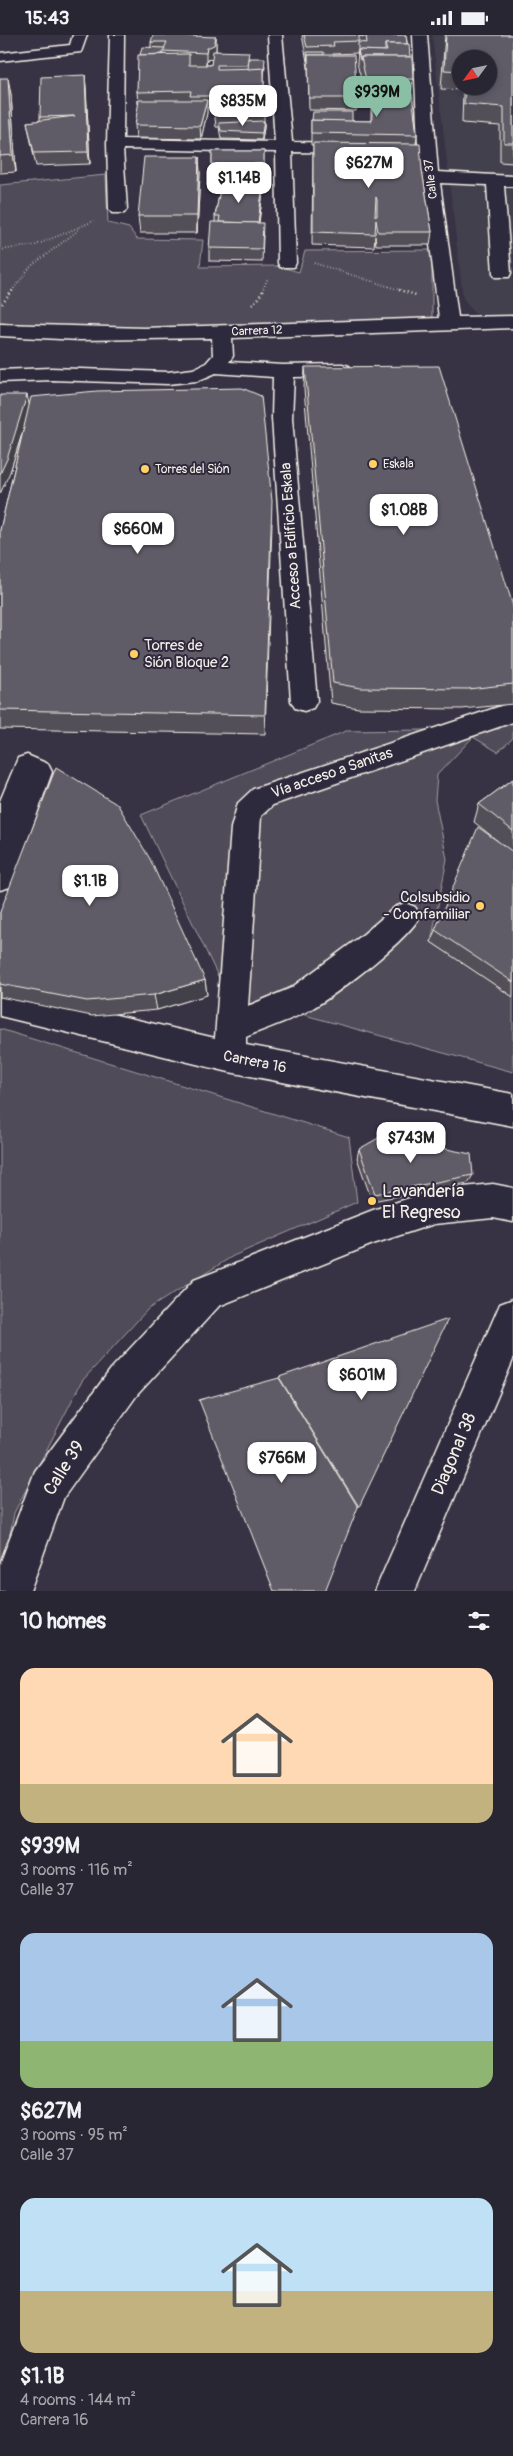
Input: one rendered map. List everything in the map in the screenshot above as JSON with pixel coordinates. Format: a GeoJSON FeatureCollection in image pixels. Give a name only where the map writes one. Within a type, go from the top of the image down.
{"type":"FeatureCollection","features":[{"type":"Feature","properties":{"kind":"street"},"geometry":{"type":"LineString","coordinates":[[0,57],[76,49],[80,35]]}},
{"type":"Feature","properties":{"kind":"street"},"geometry":{"type":"LineString","coordinates":[[117,35],[115,144],[118,209]]}},
{"type":"Feature","properties":{"kind":"street"},"geometry":{"type":"LineString","coordinates":[[275,35],[284,146],[286,259]]}},
{"type":"Feature","properties":{"kind":"street","name":"Calle 37"},"geometry":{"type":"LineString","coordinates":[[420,35],[427,149],[448,314]]}},
{"type":"Feature","properties":{"kind":"street"},"geometry":{"type":"LineString","coordinates":[[115,144],[427,149]]}},
{"type":"Feature","properties":{"kind":"street"},"geometry":{"type":"LineString","coordinates":[[431,177],[513,181]]}},
{"type":"Feature","properties":{"kind":"street"},"geometry":{"type":"LineString","coordinates":[[495,180],[502,273]]}},
{"type":"Feature","properties":{"kind":"street","name":"Carrera 12"},"geometry":{"type":"LineString","coordinates":[[0,330],[91,334],[220,348],[448,314],[513,322]]}},
{"type":"Feature","properties":{"kind":"street"},"geometry":{"type":"LineString","coordinates":[[0,376],[48,383],[198,375],[220,348],[283,371],[357,370]]}},
{"type":"Feature","properties":{"kind":"street","name":"Acceso a Edificio Eskala"},"geometry":{"type":"LineString","coordinates":[[283,371],[282,419],[304,701]]}},
{"type":"Feature","properties":{"kind":"street","name":"Vía acceso a Sanitas"},"geometry":{"type":"LineString","coordinates":[[229,1057],[245,828],[248,811],[263,797],[502,714],[513,712]]}},
{"type":"Feature","properties":{"kind":"street"},"geometry":{"type":"LineString","coordinates":[[0,837],[27,766],[38,772],[0,878]]}},
{"type":"Feature","properties":{"kind":"street"},"geometry":{"type":"LineString","coordinates":[[232,1027],[302,998],[371,947],[405,916]]}},
{"type":"Feature","properties":{"kind":"street","name":"Carrera 16"},"geometry":{"type":"LineString","coordinates":[[0,1002],[229,1057],[513,1110]]}},
{"type":"Feature","properties":{"kind":"street","name":"Calle 39"},"geometry":{"type":"LineString","coordinates":[[10,1591],[49,1485],[124,1382],[207,1293],[373,1227],[434,1207],[493,1201],[513,1205]]}},
{"type":"Feature","properties":{"kind":"street","name":"Diagonal 38"},"geometry":{"type":"LineString","coordinates":[[395,1591],[513,1317]]}},
{"type":"Feature","properties":{"kind":"path"},"geometry":{"type":"LineString","coordinates":[[0,250],[36,245],[82,227],[118,209]]}},
{"type":"Feature","properties":{"kind":"path"},"geometry":{"type":"LineString","coordinates":[[0,307],[30,267],[82,227]]}},
{"type":"Feature","properties":{"kind":"path"},"geometry":{"type":"LineString","coordinates":[[220,348],[229,323],[259,298],[273,262],[286,259],[392,286],[448,314]]}},
{"type":"Feature","properties":{"kind":"shaded area"},"geometry":{"type":"Polygon","coordinates":[[[432,35],[513,35],[513,320],[493,321],[475,314],[463,298],[432,35]]]}},
{"type":"Feature","properties":{"kind":"shaded area"},"geometry":{"type":"Polygon","coordinates":[[[106,175],[108,223],[129,228],[137,239],[203,240],[200,267],[278,266],[299,272],[305,251],[432,250],[432,321],[45,331],[0,323],[0,185],[106,175]]]}},
{"type":"Feature","properties":{"kind":"shaded area"},"geometry":{"type":"Polygon","coordinates":[[[513,717],[513,738],[498,752],[473,737],[437,775],[435,800],[447,859],[431,942],[513,997],[513,1072],[301,1014],[237,1016],[141,815],[346,731],[499,729],[513,717]]]}},
{"type":"Feature","properties":{"kind":"shaded area"},"geometry":{"type":"Polygon","coordinates":[[[0,1029],[349,1137],[357,1202],[233,1256],[148,1309],[82,1381],[14,1513],[0,1589],[0,1029]]]}},
{"type":"Feature","properties":{"kind":"building"},"geometry":{"type":"Polygon","coordinates":[[[153,35],[216,37],[214,45],[207,48],[206,53],[163,51],[167,42],[151,42],[153,35]]]}},
{"type":"Feature","properties":{"kind":"building"},"geometry":{"type":"Polygon","coordinates":[[[304,35],[366,35],[367,37],[359,36],[359,41],[333,42],[334,46],[307,47],[304,35]]]}},
{"type":"Feature","properties":{"kind":"building"},"geometry":{"type":"Polygon","coordinates":[[[366,35],[406,35],[407,44],[385,44],[385,51],[358,50],[358,42],[367,43],[366,35]]]}},
{"type":"Feature","properties":{"kind":"building"},"geometry":{"type":"Polygon","coordinates":[[[446,35],[513,35],[513,143],[504,143],[504,107],[464,104],[464,95],[498,95],[498,50],[452,50],[452,70],[444,70],[446,35]]]}},
{"type":"Feature","properties":{"kind":"building"},"geometry":{"type":"Polygon","coordinates":[[[385,44],[409,44],[410,57],[361,57],[360,60],[358,50],[387,51],[385,44]]]}},
{"type":"Feature","properties":{"kind":"building"},"geometry":{"type":"Polygon","coordinates":[[[142,47],[165,48],[163,54],[140,55],[142,47]]]}},
{"type":"Feature","properties":{"kind":"building"},"geometry":{"type":"Polygon","coordinates":[[[213,51],[249,52],[247,65],[217,65],[217,69],[264,68],[264,115],[215,114],[214,96],[190,96],[191,91],[137,92],[138,55],[189,54],[189,65],[211,65],[213,51]]]}},
{"type":"Feature","properties":{"kind":"building"},"geometry":{"type":"Polygon","coordinates":[[[307,52],[324,52],[324,55],[308,55],[308,61],[307,52]]]}},
{"type":"Feature","properties":{"kind":"building"},"geometry":{"type":"Polygon","coordinates":[[[308,55],[354,55],[357,98],[309,98],[308,55]]]}},
{"type":"Feature","properties":{"kind":"building"},"geometry":{"type":"Polygon","coordinates":[[[361,57],[412,57],[413,79],[366,80],[361,57]]]}},
{"type":"Feature","properties":{"kind":"building"},"geometry":{"type":"Polygon","coordinates":[[[249,58],[265,58],[264,71],[264,68],[248,69],[249,58]]]}},
{"type":"Feature","properties":{"kind":"building"},"geometry":{"type":"Polygon","coordinates":[[[85,75],[88,152],[34,153],[27,122],[75,116],[40,117],[41,77],[85,75]]]}},
{"type":"Feature","properties":{"kind":"building"},"geometry":{"type":"Polygon","coordinates":[[[0,78],[8,78],[13,155],[0,156],[0,78]]]}},
{"type":"Feature","properties":{"kind":"building"},"geometry":{"type":"Polygon","coordinates":[[[372,92],[412,94],[417,135],[311,133],[311,120],[372,121],[372,92]]]}},
{"type":"Feature","properties":{"kind":"building"},"geometry":{"type":"Polygon","coordinates":[[[139,100],[207,100],[200,126],[135,125],[139,100]]]}},
{"type":"Feature","properties":{"kind":"building"},"geometry":{"type":"Polygon","coordinates":[[[313,112],[352,112],[352,121],[312,120],[313,112]]]}},
{"type":"Feature","properties":{"kind":"building"},"geometry":{"type":"Polygon","coordinates":[[[264,121],[262,133],[221,131],[219,123],[264,121]]]}},
{"type":"Feature","properties":{"kind":"building"},"geometry":{"type":"Polygon","coordinates":[[[313,143],[420,144],[422,170],[432,232],[378,232],[376,220],[375,234],[313,232],[313,143]],[[376,197],[375,216],[377,216],[376,197]]]}},
{"type":"Feature","properties":{"kind":"building"},"geometry":{"type":"Polygon","coordinates":[[[212,151],[264,151],[264,164],[222,164],[222,169],[212,169],[212,151]]]}},
{"type":"Feature","properties":{"kind":"building"},"geometry":{"type":"Polygon","coordinates":[[[144,157],[199,157],[197,216],[138,216],[144,157]]]}},
{"type":"Feature","properties":{"kind":"building"},"geometry":{"type":"Polygon","coordinates":[[[222,164],[264,164],[263,180],[221,179],[222,164]]]}},
{"type":"Feature","properties":{"kind":"building"},"geometry":{"type":"Polygon","coordinates":[[[221,185],[263,185],[258,223],[219,222],[220,216],[215,216],[221,185]]]}},
{"type":"Feature","properties":{"kind":"building"},"geometry":{"type":"Polygon","coordinates":[[[211,222],[263,223],[262,249],[209,248],[211,222]]]}},
{"type":"Feature","properties":{"kind":"building"},"geometry":{"type":"Polygon","coordinates":[[[439,366],[513,606],[513,684],[468,689],[360,688],[333,683],[305,367],[439,366]]]}},
{"type":"Feature","properties":{"kind":"building","name":"Torres de Sión Bloque 2"},"geometry":{"type":"Polygon","coordinates":[[[242,388],[261,396],[272,501],[265,715],[0,710],[0,530],[31,397],[97,391],[242,388]]]}},
{"type":"Feature","properties":{"kind":"building"},"geometry":{"type":"Polygon","coordinates":[[[0,395],[27,395],[7,459],[0,474],[0,395]]]}},
{"type":"Feature","properties":{"kind":"building"},"geometry":{"type":"Polygon","coordinates":[[[56,767],[118,805],[150,859],[205,980],[154,995],[87,1001],[0,984],[0,912],[56,767]]]}},
{"type":"Feature","properties":{"kind":"building"},"geometry":{"type":"Polygon","coordinates":[[[513,779],[513,831],[479,804],[513,779]]]}},
{"type":"Feature","properties":{"kind":"building","name":"Colsubsidio - Comfamiliar"},"geometry":{"type":"Polygon","coordinates":[[[478,827],[513,852],[513,982],[435,930],[478,827]]]}},
{"type":"Feature","properties":{"kind":"building"},"geometry":{"type":"Polygon","coordinates":[[[382,1136],[471,1154],[473,1175],[375,1194],[359,1149],[382,1136]]]}},
{"type":"Feature","properties":{"kind":"building"},"geometry":{"type":"Polygon","coordinates":[[[448,1319],[359,1507],[279,1377],[448,1319]]]}},
{"type":"Feature","properties":{"kind":"building"},"geometry":{"type":"Polygon","coordinates":[[[279,1378],[358,1507],[325,1591],[274,1591],[199,1400],[279,1378]]]}},
{"type":"Feature","properties":{"kind":"place","name":"Eskala"},"geometry":{"type":"Point","coordinates":[373,464]}},
{"type":"Feature","properties":{"kind":"place","name":"Torres del Sión"},"geometry":{"type":"Point","coordinates":[145,469]}},
{"type":"Feature","properties":{"kind":"place","name":"Torres de Sión Bloque 2"},"geometry":{"type":"Point","coordinates":[134,654]}},
{"type":"Feature","properties":{"kind":"place","name":"Colsubsidio - Comfamiliar"},"geometry":{"type":"Point","coordinates":[480,906]}},
{"type":"Feature","properties":{"kind":"place","name":"Lavandería El Regreso"},"geometry":{"type":"Point","coordinates":[372,1201]}}]}
